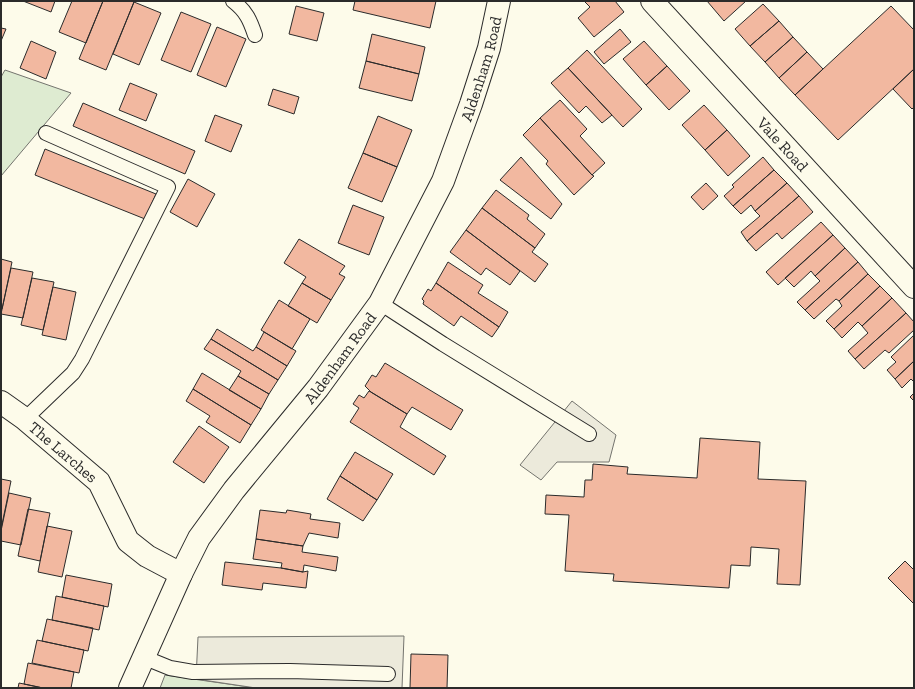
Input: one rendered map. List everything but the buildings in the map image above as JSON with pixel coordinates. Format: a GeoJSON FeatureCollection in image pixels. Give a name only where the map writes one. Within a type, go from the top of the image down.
{"type":"FeatureCollection","features":[{"type":"Feature","properties":{"kind":"main road","name":"Aldenham Road"},"geometry":{"type":"LineString","coordinates":[[130,688],[181,574],[199,538],[234,490],[318,388],[380,303],[443,181],[471,104],[489,48],[499,1]]}},
{"type":"Feature","properties":{"kind":"main road","name":"Vale Road"},"geometry":{"type":"LineString","coordinates":[[652,1],[914,287]]}},
{"type":"Feature","properties":{"kind":"main road","name":"The Larches"},"geometry":{"type":"LineString","coordinates":[[1,402],[25,419],[99,482],[128,541],[147,556],[181,574]]}},
{"type":"Feature","properties":{"kind":"lane"},"geometry":{"type":"LineString","coordinates":[[234,1],[241,7],[250,20],[255,35]]}},
{"type":"Feature","properties":{"kind":"lane"},"geometry":{"type":"LineString","coordinates":[[25,419],[73,373],[82,359],[168,187],[46,133]]}},
{"type":"Feature","properties":{"kind":"lane"},"geometry":{"type":"LineString","coordinates":[[380,303],[589,434]]}},
{"type":"Feature","properties":{"kind":"lane"},"geometry":{"type":"LineString","coordinates":[[143,657],[170,668],[193,672],[290,671],[388,674]]}},
{"type":"Feature","properties":{"kind":"green space"},"geometry":{"type":"Polygon","coordinates":[[[5,70],[71,93],[1,176],[1,77],[5,70]]]}},
{"type":"Feature","properties":{"kind":"green space"},"geometry":{"type":"Polygon","coordinates":[[[165,675],[256,688],[160,688],[165,675]]]}},
{"type":"Feature","properties":{"kind":"shaded area"},"geometry":{"type":"Polygon","coordinates":[[[572,401],[616,435],[609,462],[557,462],[541,480],[520,465],[572,401]]]}},
{"type":"Feature","properties":{"kind":"shaded area"},"geometry":{"type":"Polygon","coordinates":[[[404,636],[402,688],[256,688],[196,679],[198,637],[404,636]]]}}]}
